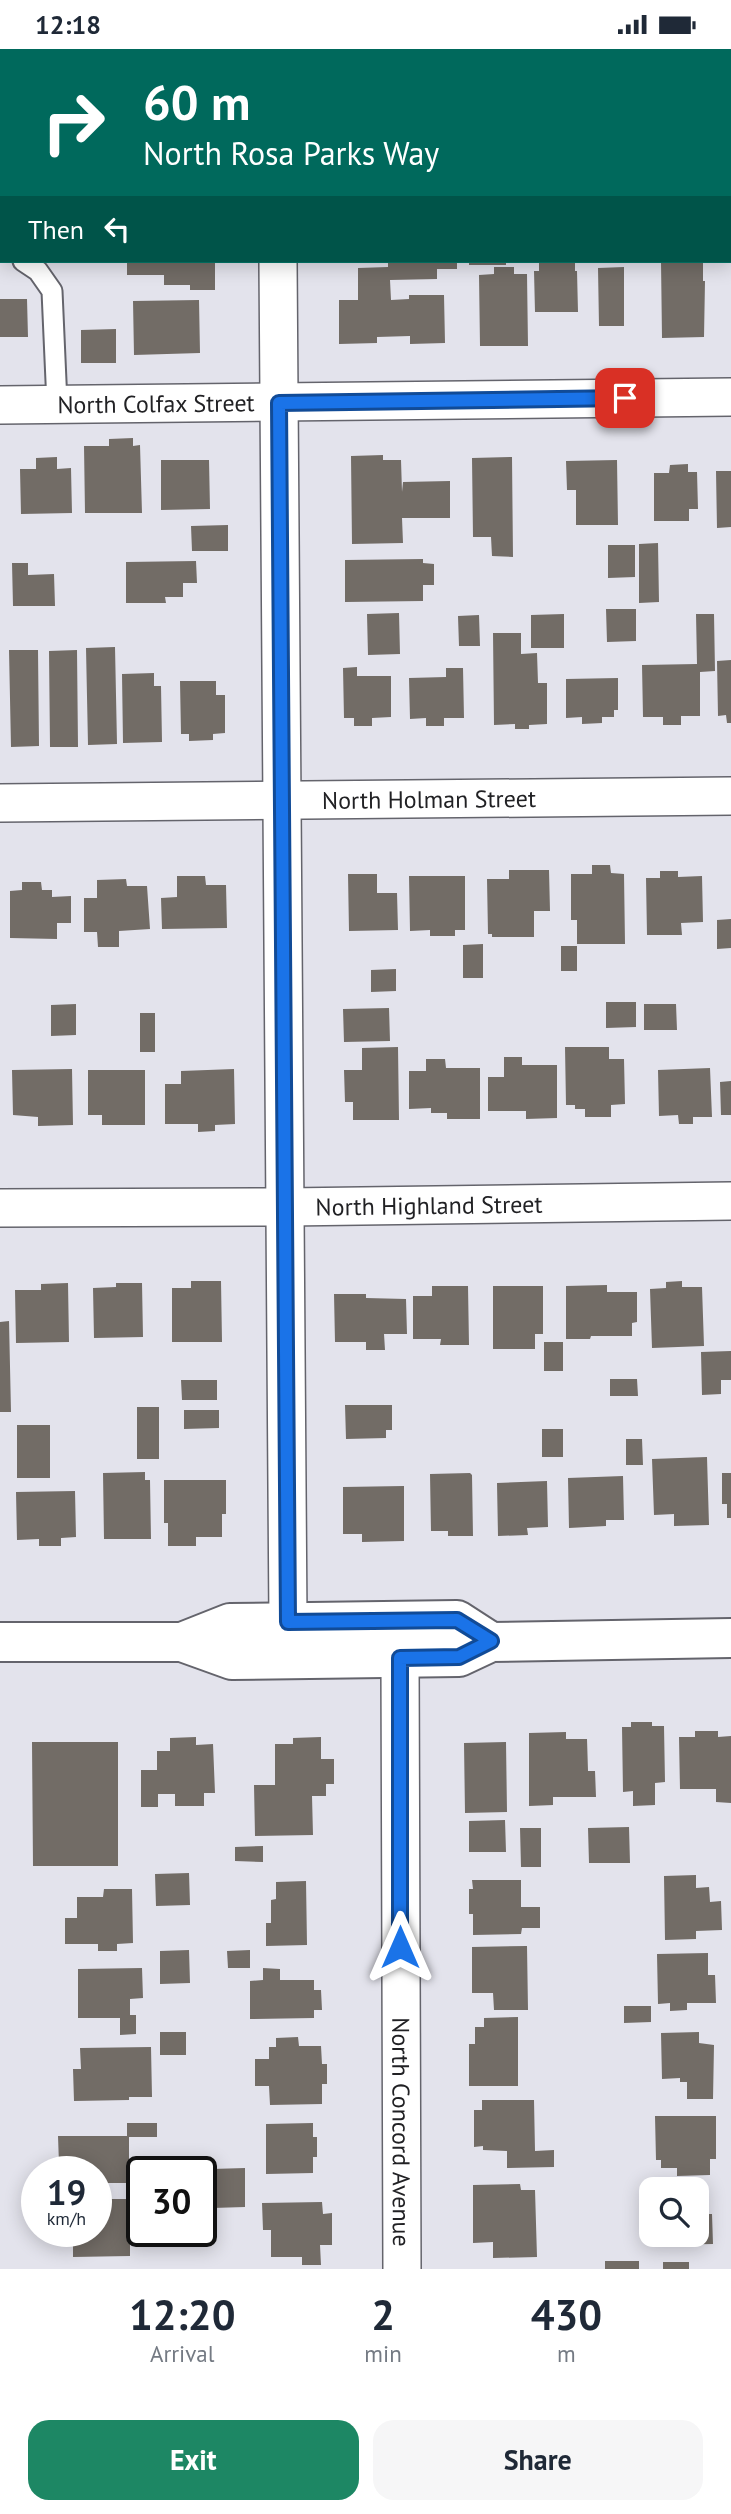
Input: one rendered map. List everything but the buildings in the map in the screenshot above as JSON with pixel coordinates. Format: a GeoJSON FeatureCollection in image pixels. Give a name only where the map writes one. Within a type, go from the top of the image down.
{"type":"FeatureCollection","features":[{"type":"Feature","properties":{"kind":"main road"},"geometry":{"type":"LineString","coordinates":[[183,1642],[230,1623],[457,1620],[491,1641]]}},
{"type":"Feature","properties":{"kind":"main road"},"geometry":{"type":"LineString","coordinates":[[0,1642],[183,1642],[232,1660],[459,1657],[491,1641],[731,1638]]}},
{"type":"Feature","properties":{"kind":"street"},"geometry":{"type":"LineString","coordinates":[[278,263],[288,1622]]}},
{"type":"Feature","properties":{"kind":"street","name":"North Colfax Street"},"geometry":{"type":"LineString","coordinates":[[0,405],[731,397]]}},
{"type":"Feature","properties":{"kind":"street","name":"North Holman Street"},"geometry":{"type":"LineString","coordinates":[[0,803],[731,796]]}},
{"type":"Feature","properties":{"kind":"street","name":"North Highland Street"},"geometry":{"type":"LineString","coordinates":[[0,1208],[731,1201]]}},
{"type":"Feature","properties":{"kind":"street","name":"North Concord Avenue"},"geometry":{"type":"LineString","coordinates":[[400,1658],[402,2269]]}},
{"type":"Feature","properties":{"kind":"lane"},"geometry":{"type":"LineString","coordinates":[[26,263],[38,271],[52,291],[57,404]]}},
{"type":"Feature","properties":{"kind":"route"},"geometry":{"type":"LineString","coordinates":[[400,1947],[400,1658],[459,1657],[491,1641],[457,1620],[288,1622],[279,403],[625,398]]}}]}
